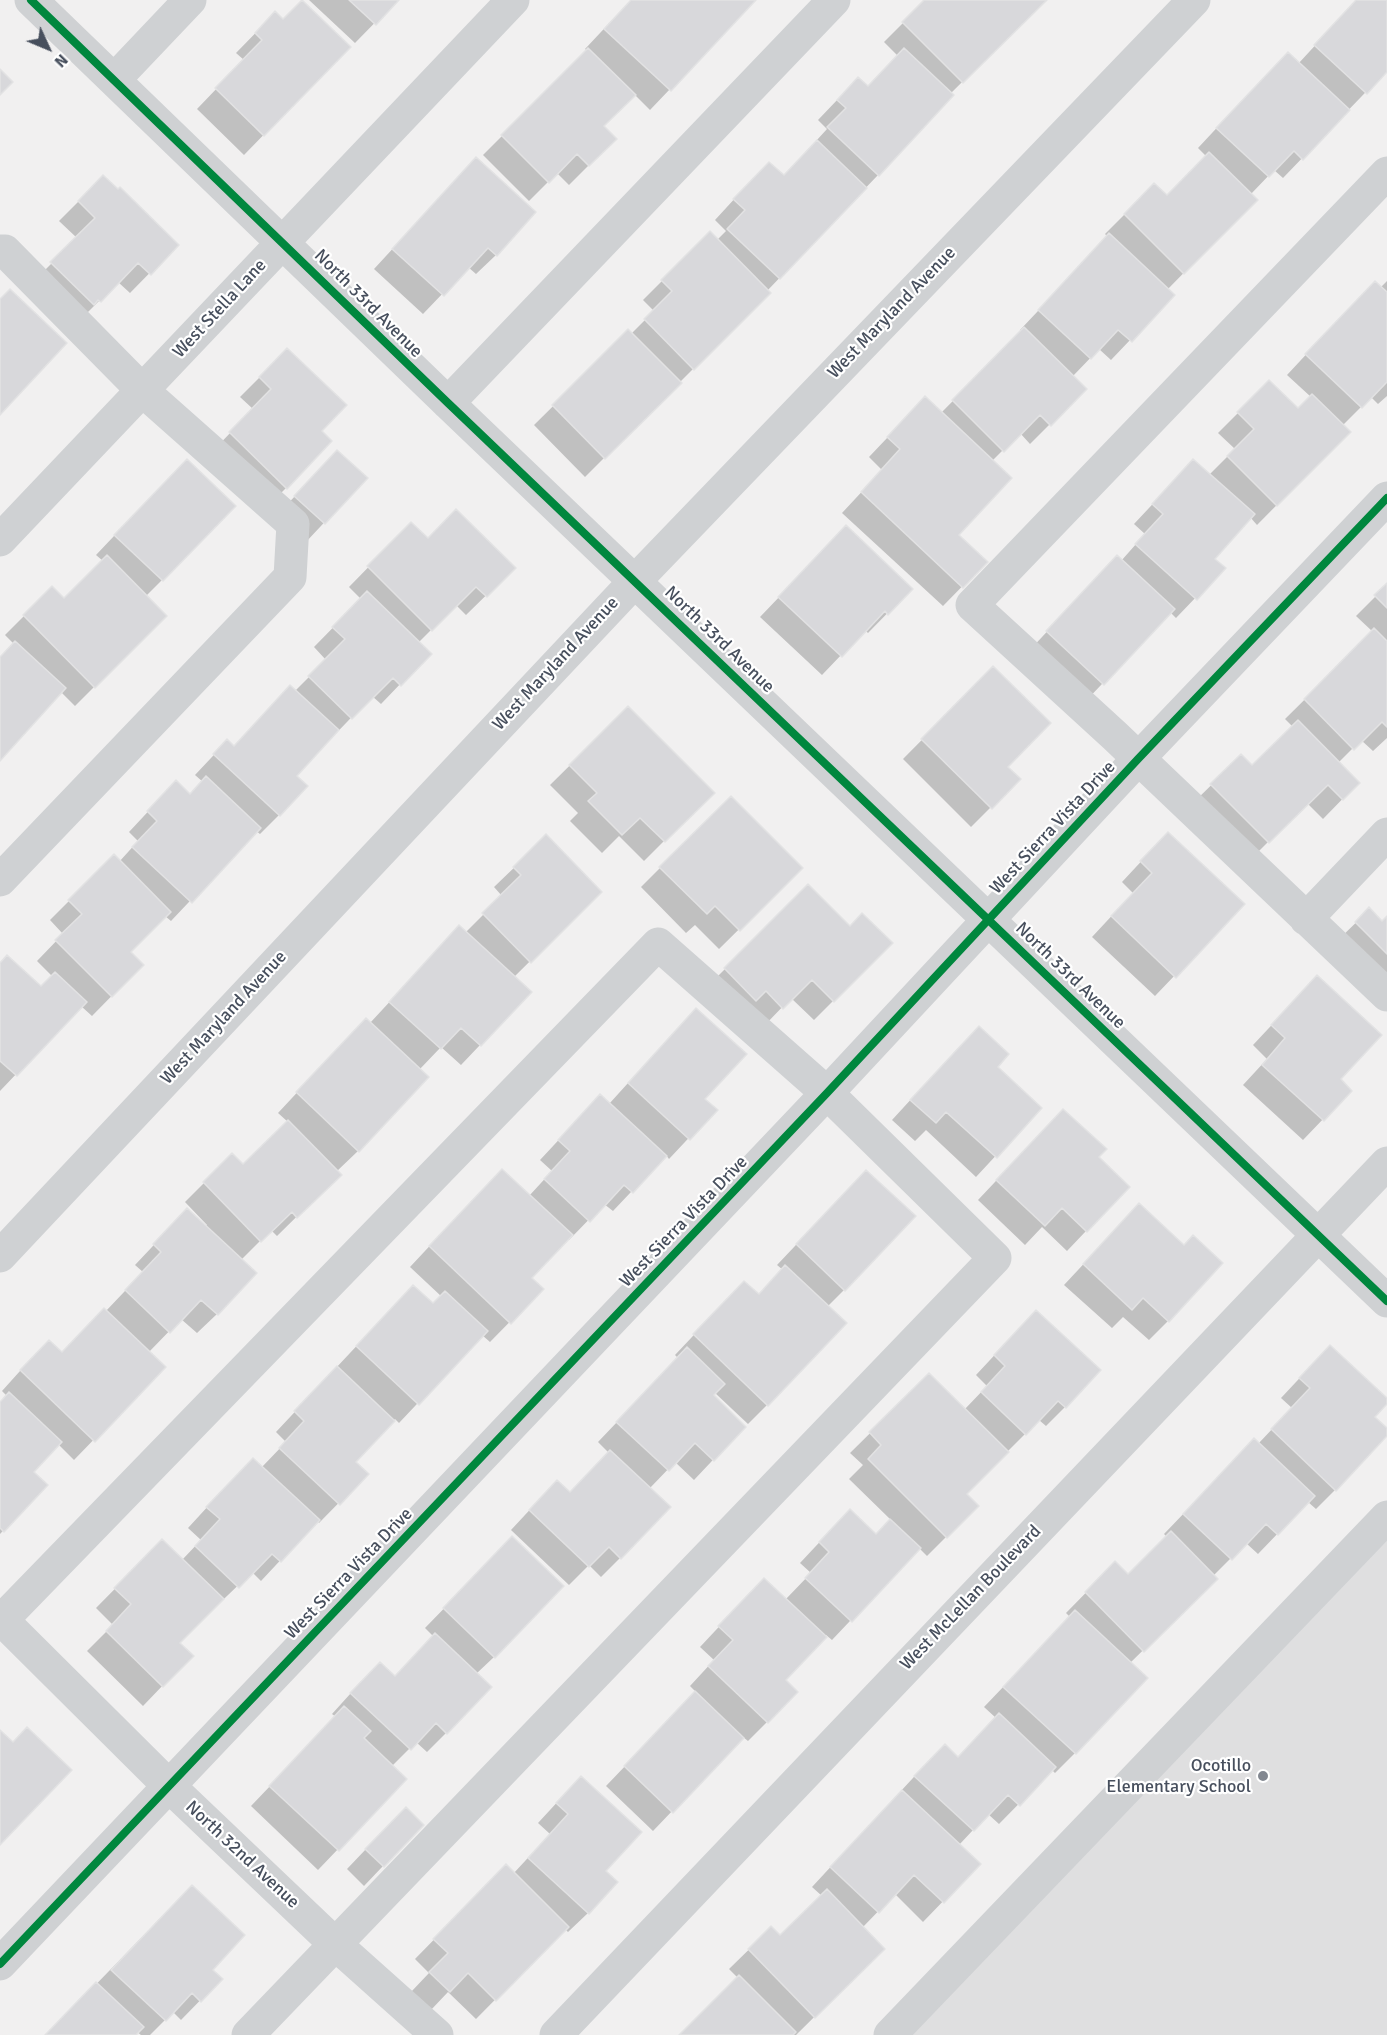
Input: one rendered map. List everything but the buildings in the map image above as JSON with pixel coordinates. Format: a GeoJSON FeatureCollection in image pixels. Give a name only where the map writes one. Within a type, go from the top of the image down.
{"type":"FeatureCollection","features":[{"type":"Feature","properties":{"kind":"street","name":"North 33rd Avenue"},"geometry":{"type":"LineString","coordinates":[[31,0],[284,242],[448,403],[636,580],[1387,1301]]}},
{"type":"Feature","properties":{"kind":"street"},"geometry":{"type":"LineString","coordinates":[[114,80],[190,0]]}},
{"type":"Feature","properties":{"kind":"street","name":"West Stella Lane"},"geometry":{"type":"LineString","coordinates":[[0,540],[513,0]]}},
{"type":"Feature","properties":{"kind":"street"},"geometry":{"type":"LineString","coordinates":[[448,403],[834,0]]}},
{"type":"Feature","properties":{"kind":"street","name":"West Maryland Avenue"},"geometry":{"type":"LineString","coordinates":[[0,1256],[636,580],[1194,0]]}},
{"type":"Feature","properties":{"kind":"street"},"geometry":{"type":"LineString","coordinates":[[1387,173],[972,605],[1387,995]]}},
{"type":"Feature","properties":{"kind":"street"},"geometry":{"type":"LineString","coordinates":[[0,250],[5,251],[143,391],[293,524],[290,577],[0,880]]}},
{"type":"Feature","properties":{"kind":"street","name":"West Sierra Vista Drive"},"geometry":{"type":"LineString","coordinates":[[0,1964],[827,1094],[1138,759],[1387,498]]}},
{"type":"Feature","properties":{"kind":"street"},"geometry":{"type":"LineString","coordinates":[[1306,918],[1387,834]]}},
{"type":"Feature","properties":{"kind":"street"},"geometry":{"type":"LineString","coordinates":[[1,1620],[658,944],[827,1094],[995,1258],[248,2035]]}},
{"type":"Feature","properties":{"kind":"street","name":"West McLellan Boulevard"},"geometry":{"type":"LineString","coordinates":[[556,2035],[1387,1163]]}},
{"type":"Feature","properties":{"kind":"street"},"geometry":{"type":"LineString","coordinates":[[890,2035],[1387,1517]]}},
{"type":"Feature","properties":{"kind":"street","name":"North 32nd Avenue"},"geometry":{"type":"LineString","coordinates":[[1,1620],[169,1786],[334,1943],[437,2035]]}},
{"type":"Feature","properties":{"kind":"shaded area","name":"Ocotillo Elementary School"},"geometry":{"type":"Polygon","coordinates":[[[1387,1517],[1387,2035],[890,2035],[1387,1517]]]}},
{"type":"Feature","properties":{"kind":"cycle path"},"geometry":{"type":"LineString","coordinates":[[31,0],[448,403],[1387,1301]]}},
{"type":"Feature","properties":{"kind":"cycle path"},"geometry":{"type":"LineString","coordinates":[[0,1964],[827,1093],[1138,759],[1387,498]]}},
{"type":"Feature","properties":{"kind":"place","name":"Ocotillo Elementary School"},"geometry":{"type":"Point","coordinates":[1263,1776]}}]}
